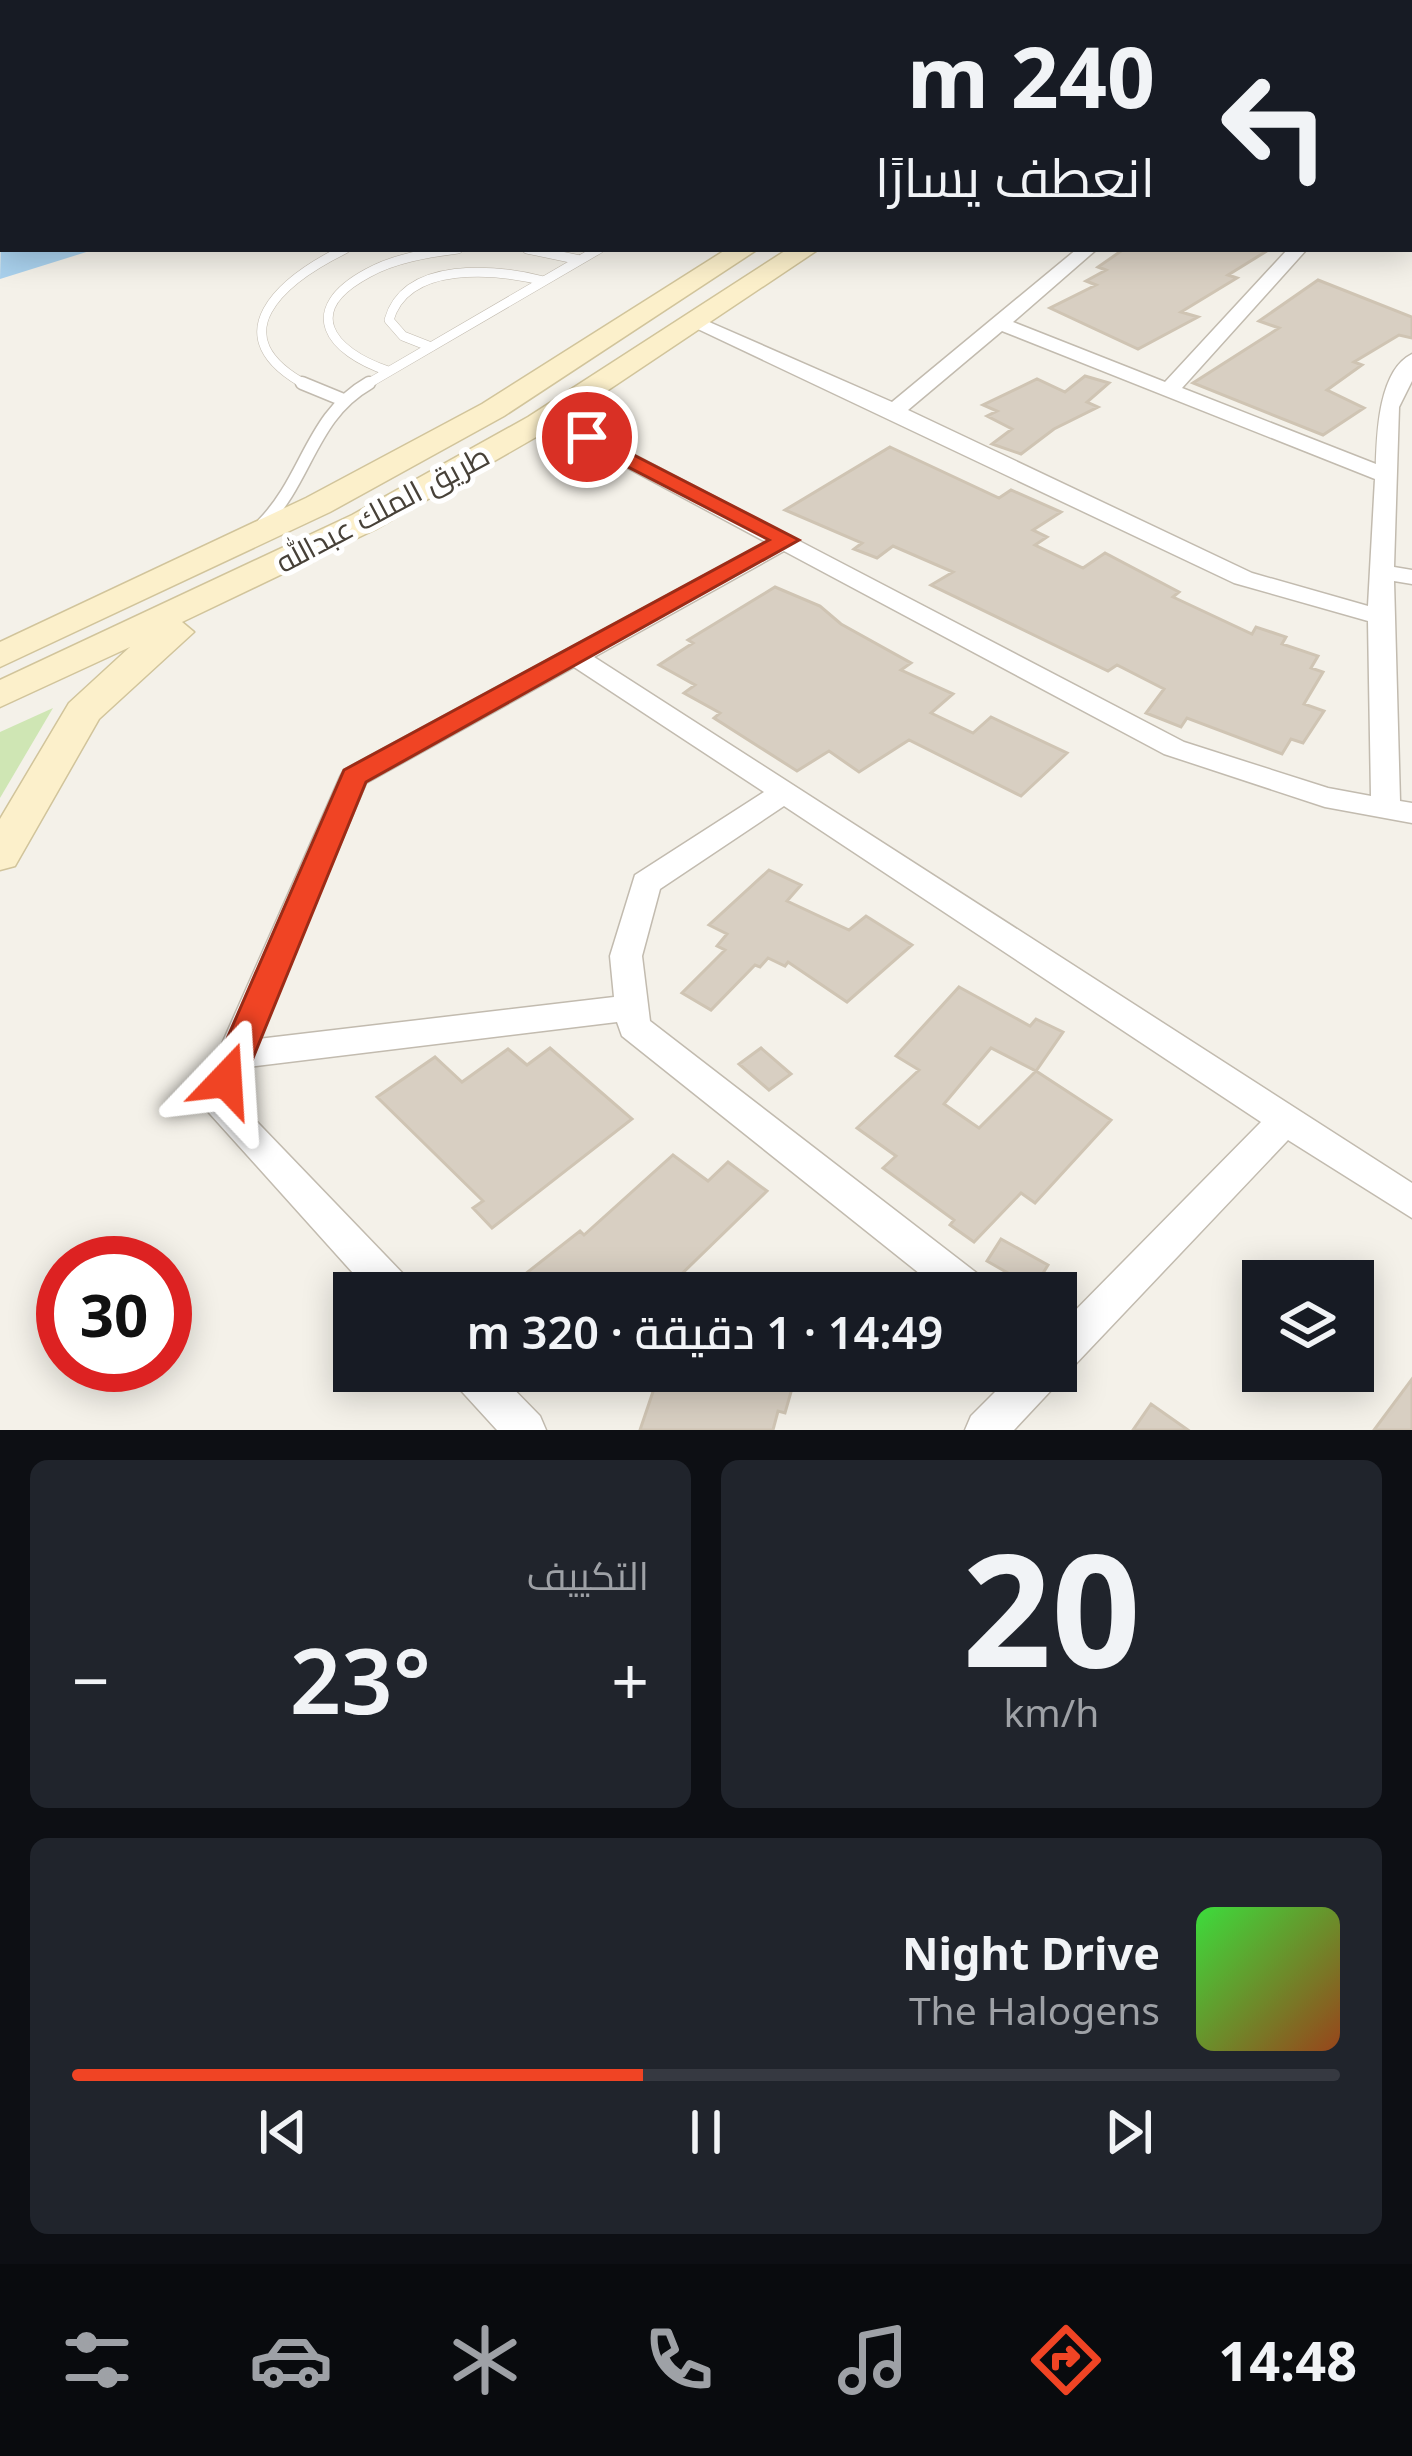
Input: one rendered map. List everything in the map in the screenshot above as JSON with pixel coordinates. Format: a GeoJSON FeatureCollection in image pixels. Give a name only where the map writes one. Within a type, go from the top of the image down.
{"type":"FeatureCollection","features":[{"type":"Feature","properties":{"kind":"street","name":"طريق الملك عبدالله"},"geometry":{"type":"LineString","coordinates":[[0,656],[230,548],[494,410],[740,252]]}},
{"type":"Feature","properties":{"kind":"street","name":"طريق الملك عبدالله"},"geometry":{"type":"LineString","coordinates":[[0,695],[364,522],[548,417],[801,252]]}},
{"type":"Feature","properties":{"kind":"street"},"geometry":{"type":"LineString","coordinates":[[894,411],[1084,252]]}},
{"type":"Feature","properties":{"kind":"street"},"geometry":{"type":"LineString","coordinates":[[1169,390],[1295,252]]}},
{"type":"Feature","properties":{"kind":"street"},"geometry":{"type":"LineString","coordinates":[[693,322],[894,411],[1244,578],[1380,617]]}},
{"type":"Feature","properties":{"kind":"street"},"geometry":{"type":"LineString","coordinates":[[999,323],[1386,476]]}},
{"type":"Feature","properties":{"kind":"street"},"geometry":{"type":"LineString","coordinates":[[548,417],[1174,748],[1325,797],[1399,811],[1380,617],[1389,407],[1411,364]]}},
{"type":"Feature","properties":{"kind":"street"},"geometry":{"type":"LineString","coordinates":[[376,1272],[219,1105],[234,1055],[354,777],[787,540]]}},
{"type":"Feature","properties":{"kind":"street"},"geometry":{"type":"LineString","coordinates":[[0,855],[83,712],[149,650],[288,559]]}},
{"type":"Feature","properties":{"kind":"street"},"geometry":{"type":"LineString","coordinates":[[1382,572],[1412,577]]}},
{"type":"Feature","properties":{"kind":"street"},"geometry":{"type":"LineString","coordinates":[[575,656],[1412,1202]]}},
{"type":"Feature","properties":{"kind":"street"},"geometry":{"type":"LineString","coordinates":[[785,792],[646,883],[626,956],[634,1028],[946,1272]]}},
{"type":"Feature","properties":{"kind":"street"},"geometry":{"type":"LineString","coordinates":[[234,1055],[632,1007]]}},
{"type":"Feature","properties":{"kind":"street"},"geometry":{"type":"LineString","coordinates":[[1077,1335],[1286,1119]]}},
{"type":"Feature","properties":{"kind":"street"},"geometry":{"type":"LineString","coordinates":[[489,1392],[524,1430]]}},
{"type":"Feature","properties":{"kind":"street"},"geometry":{"type":"LineString","coordinates":[[986,1430],[1023,1392]]}},
{"type":"Feature","properties":{"kind":"lane"},"geometry":{"type":"LineString","coordinates":[[340,252],[285,282],[260,322],[265,350],[274,363],[308,386],[341,399]]}},
{"type":"Feature","properties":{"kind":"lane"},"geometry":{"type":"LineString","coordinates":[[388,371],[361,362],[338,346],[327,328],[328,309],[342,290],[366,274],[397,261],[443,252]]}},
{"type":"Feature","properties":{"kind":"lane"},"geometry":{"type":"LineString","coordinates":[[541,252],[580,260]]}},
{"type":"Feature","properties":{"kind":"lane"},"geometry":{"type":"LineString","coordinates":[[230,548],[281,507],[329,412],[341,399],[594,252]]}},
{"type":"Feature","properties":{"kind":"lane"},"geometry":{"type":"LineString","coordinates":[[431,346],[403,336],[389,320],[392,303],[411,288],[440,277],[476,272],[513,273],[544,281]]}},
{"type":"Feature","properties":{"kind":"green space"},"geometry":{"type":"Polygon","coordinates":[[[53,708],[0,798],[0,732],[53,708]]]}},
{"type":"Feature","properties":{"kind":"water"},"geometry":{"type":"Polygon","coordinates":[[[1,252],[86,252],[0,279],[1,252]]]}},
{"type":"Feature","properties":{"kind":"building"},"geometry":{"type":"Polygon","coordinates":[[[1120,252],[1265,252],[1228,275],[1237,278],[1181,312],[1198,317],[1138,349],[1050,308],[1096,285],[1086,281],[1106,270],[1098,267],[1120,252]]]}},
{"type":"Feature","properties":{"kind":"building"},"geometry":{"type":"Polygon","coordinates":[[[1318,280],[1412,317],[1412,338],[1399,335],[1354,362],[1362,365],[1327,390],[1364,408],[1323,435],[1193,383],[1279,328],[1259,321],[1318,280]]]}},
{"type":"Feature","properties":{"kind":"building"},"geometry":{"type":"Polygon","coordinates":[[[1085,376],[1109,383],[1087,402],[1098,407],[1054,429],[1021,454],[992,444],[1012,429],[987,416],[997,411],[983,405],[1037,379],[1065,392],[1085,376]]]}},
{"type":"Feature","properties":{"kind":"building"},"geometry":{"type":"Polygon","coordinates":[[[890,447],[999,498],[1011,490],[1061,512],[1033,530],[1047,537],[1035,545],[1083,568],[1105,553],[1179,592],[1173,597],[1252,634],[1256,627],[1286,637],[1282,644],[1318,656],[1311,668],[1323,672],[1304,704],[1324,711],[1303,743],[1291,739],[1282,754],[1187,718],[1181,727],[1146,713],[1164,689],[1117,665],[1108,671],[931,585],[953,572],[893,546],[877,558],[854,549],[862,543],[785,510],[890,447]]]}},
{"type":"Feature","properties":{"kind":"building"},"geometry":{"type":"Polygon","coordinates":[[[775,587],[820,606],[841,624],[911,663],[901,670],[953,694],[931,713],[973,733],[991,717],[1067,753],[1021,796],[909,740],[859,772],[829,751],[797,771],[714,718],[720,713],[684,693],[695,685],[659,665],[693,643],[688,640],[775,587]]]}},
{"type":"Feature","properties":{"kind":"building"},"geometry":{"type":"Polygon","coordinates":[[[769,870],[801,885],[787,901],[849,930],[866,916],[912,945],[847,1002],[788,962],[785,966],[768,958],[711,1010],[682,993],[725,950],[717,946],[727,934],[709,925],[769,870]]]}},
{"type":"Feature","properties":{"kind":"building"},"geometry":{"type":"Polygon","coordinates":[[[959,987],[1030,1026],[1036,1019],[1063,1032],[1036,1071],[1111,1120],[1035,1203],[1021,1193],[974,1242],[950,1225],[954,1220],[883,1168],[896,1156],[857,1128],[919,1070],[896,1056],[959,987]],[[991,1048],[944,1104],[979,1128],[1036,1071],[991,1048]]]}},
{"type":"Feature","properties":{"kind":"building"},"geometry":{"type":"Polygon","coordinates":[[[550,1048],[632,1119],[492,1228],[473,1208],[483,1201],[377,1097],[435,1057],[462,1082],[508,1049],[527,1065],[550,1048]]]}},
{"type":"Feature","properties":{"kind":"building"},"geometry":{"type":"Polygon","coordinates":[[[761,1048],[791,1074],[769,1090],[739,1064],[761,1048]]]}},
{"type":"Feature","properties":{"kind":"building"},"geometry":{"type":"Polygon","coordinates":[[[673,1155],[708,1181],[728,1162],[767,1191],[684,1272],[528,1272],[580,1231],[584,1235],[673,1155]]]}},
{"type":"Feature","properties":{"kind":"building"},"geometry":{"type":"Polygon","coordinates":[[[1001,1239],[1048,1265],[1044,1272],[1006,1272],[987,1261],[1001,1239]]]}},
{"type":"Feature","properties":{"kind":"building"},"geometry":{"type":"Polygon","coordinates":[[[1412,1379],[1412,1430],[1374,1430],[1412,1379]]]}},
{"type":"Feature","properties":{"kind":"building"},"geometry":{"type":"Polygon","coordinates":[[[653,1392],[791,1392],[785,1413],[778,1411],[773,1430],[640,1430],[653,1392]]]}},
{"type":"Feature","properties":{"kind":"building"},"geometry":{"type":"Polygon","coordinates":[[[1151,1404],[1188,1430],[1133,1430],[1151,1404]]]}},
{"type":"Feature","properties":{"kind":"route"},"geometry":{"type":"LineString","coordinates":[[226,1080],[354,777],[787,540],[587,437]]}}]}
